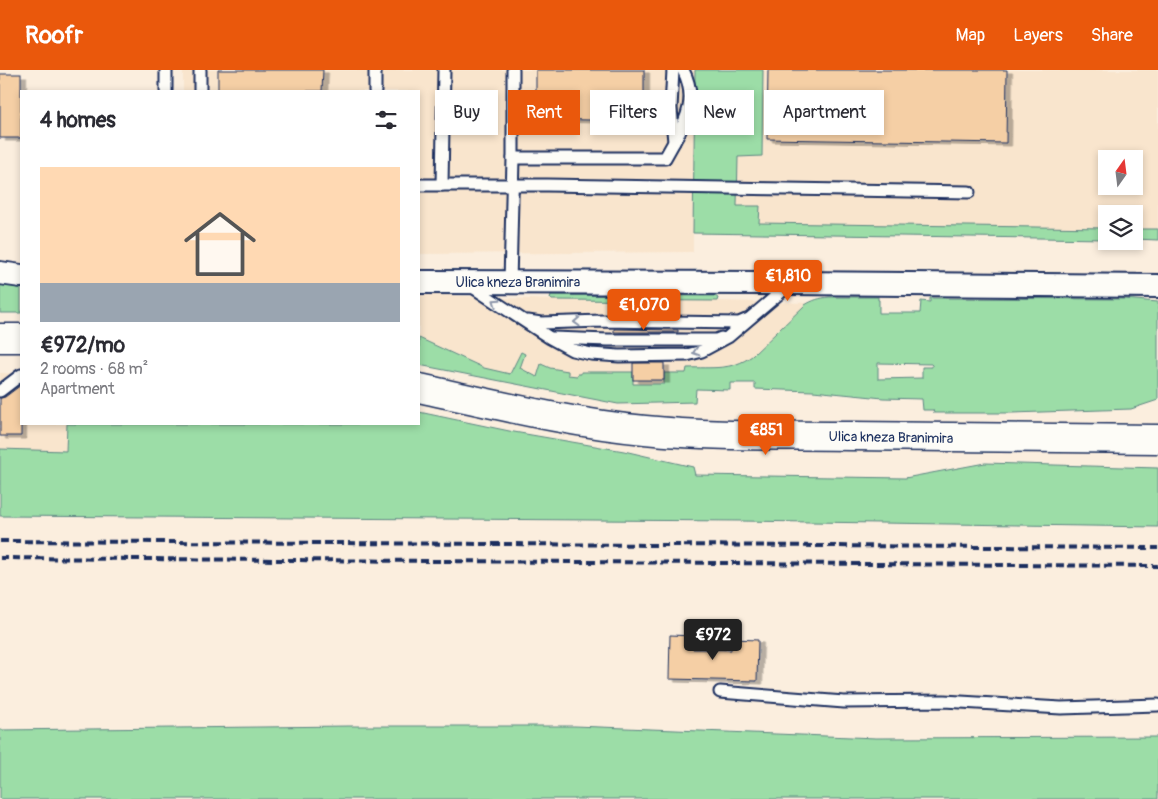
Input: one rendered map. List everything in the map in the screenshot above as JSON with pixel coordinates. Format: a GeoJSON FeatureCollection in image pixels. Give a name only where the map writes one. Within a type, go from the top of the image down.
{"type":"FeatureCollection","features":[{"type":"Feature","properties":{"kind":"main road"},"geometry":{"type":"LineString","coordinates":[[0,338],[20,338]]}},
{"type":"Feature","properties":{"kind":"main road","name":"Ulica kneza Branimira"},"geometry":{"type":"LineString","coordinates":[[420,388],[560,418],[602,425],[683,433],[1158,439]]}},
{"type":"Feature","properties":{"kind":"main road"},"geometry":{"type":"LineString","coordinates":[[1122,438],[1158,420]]}},
{"type":"Feature","properties":{"kind":"street"},"geometry":{"type":"LineString","coordinates":[[0,273],[20,276]]}},
{"type":"Feature","properties":{"kind":"street","name":"Ulica kneza Branimira"},"geometry":{"type":"LineString","coordinates":[[420,282],[791,283],[1156,287]]}},
{"type":"Feature","properties":{"kind":"lane"},"geometry":{"type":"LineString","coordinates":[[166,70],[166,90]]}},
{"type":"Feature","properties":{"kind":"lane"},"geometry":{"type":"LineString","coordinates":[[200,70],[200,90]]}},
{"type":"Feature","properties":{"kind":"lane"},"geometry":{"type":"LineString","coordinates":[[375,70],[375,90]]}},
{"type":"Feature","properties":{"kind":"lane"},"geometry":{"type":"LineString","coordinates":[[442,185],[444,70]]}},
{"type":"Feature","properties":{"kind":"lane"},"geometry":{"type":"LineString","coordinates":[[510,283],[513,70]]}},
{"type":"Feature","properties":{"kind":"lane"},"geometry":{"type":"LineString","coordinates":[[673,70],[672,108],[674,142]]}},
{"type":"Feature","properties":{"kind":"lane"},"geometry":{"type":"LineString","coordinates":[[513,158],[665,158],[685,123],[690,102],[690,86],[683,70]]}},
{"type":"Feature","properties":{"kind":"lane"},"geometry":{"type":"LineString","coordinates":[[420,185],[968,192]]}},
{"type":"Feature","properties":{"kind":"lane"},"geometry":{"type":"LineString","coordinates":[[465,282],[550,338],[572,350],[590,354],[619,356],[687,355],[702,351],[728,337],[791,283]]}},
{"type":"Feature","properties":{"kind":"lane"},"geometry":{"type":"LineString","coordinates":[[522,320],[541,323],[602,321],[739,322],[748,320]]}},
{"type":"Feature","properties":{"kind":"lane"},"geometry":{"type":"LineString","coordinates":[[550,338],[716,340],[728,337]]}},
{"type":"Feature","properties":{"kind":"lane"},"geometry":{"type":"LineString","coordinates":[[0,391],[20,376]]}},
{"type":"Feature","properties":{"kind":"lane"},"geometry":{"type":"LineString","coordinates":[[720,692],[844,702],[944,702],[1061,708],[1158,705]]}},
{"type":"Feature","properties":{"kind":"shaded area"},"geometry":{"type":"Polygon","coordinates":[[[183,70],[1158,70],[1158,240],[1143,239],[1143,205],[1098,205],[1098,239],[693,233],[693,252],[420,254],[420,90],[183,90],[183,70]]]}},
{"type":"Feature","properties":{"kind":"shaded area"},"geometry":{"type":"Polygon","coordinates":[[[420,294],[552,300],[808,303],[752,356],[740,364],[723,367],[687,368],[686,373],[664,373],[664,384],[632,384],[633,372],[581,372],[578,376],[568,375],[568,372],[542,364],[537,377],[520,368],[525,354],[522,352],[510,374],[484,368],[420,338],[420,294]]]}},
{"type":"Feature","properties":{"kind":"shaded area"},"geometry":{"type":"Polygon","coordinates":[[[0,373],[20,374],[20,425],[67,425],[66,451],[0,449],[0,373]]]}},
{"type":"Feature","properties":{"kind":"green space"},"geometry":{"type":"Polygon","coordinates":[[[695,70],[763,70],[762,156],[738,157],[737,206],[760,206],[759,223],[1098,228],[1098,239],[693,233],[694,135],[754,135],[754,90],[695,90],[695,70]]]}},
{"type":"Feature","properties":{"kind":"green space"},"geometry":{"type":"Polygon","coordinates":[[[1143,229],[1158,229],[1158,240],[1143,239],[1143,229]]]}},
{"type":"Feature","properties":{"kind":"green space"},"geometry":{"type":"Polygon","coordinates":[[[0,283],[20,286],[20,313],[0,313],[0,283]]]}},
{"type":"Feature","properties":{"kind":"green space"},"geometry":{"type":"Polygon","coordinates":[[[551,295],[715,296],[718,298],[717,301],[552,300],[550,298],[551,295]]]}},
{"type":"Feature","properties":{"kind":"green space"},"geometry":{"type":"Polygon","coordinates":[[[829,297],[878,297],[879,313],[920,313],[921,301],[930,302],[930,298],[1124,299],[1158,302],[1158,400],[1131,409],[1012,413],[934,413],[933,410],[923,410],[922,399],[755,389],[755,383],[730,383],[730,390],[696,389],[695,402],[618,404],[420,365],[420,338],[484,368],[510,374],[521,352],[525,354],[520,368],[537,377],[541,364],[550,368],[568,371],[568,375],[577,376],[581,372],[633,372],[633,384],[664,384],[664,373],[686,373],[687,368],[721,367],[744,361],[752,356],[805,305],[829,297]],[[878,363],[878,379],[922,378],[922,367],[932,367],[932,365],[878,363]]]}},
{"type":"Feature","properties":{"kind":"green space"},"geometry":{"type":"Polygon","coordinates":[[[420,412],[514,432],[624,451],[693,467],[695,475],[905,478],[985,463],[1158,468],[1158,527],[740,521],[0,516],[0,449],[66,451],[67,425],[420,425],[420,412]]]}},
{"type":"Feature","properties":{"kind":"green space"},"geometry":{"type":"Polygon","coordinates":[[[348,726],[575,726],[876,738],[1158,737],[1158,799],[0,799],[0,730],[348,726]]]}},
{"type":"Feature","properties":{"kind":"building"},"geometry":{"type":"Polygon","coordinates":[[[218,70],[323,70],[322,90],[218,90],[218,70]]]}},
{"type":"Feature","properties":{"kind":"building"},"geometry":{"type":"Polygon","coordinates":[[[536,70],[644,70],[644,90],[590,90],[590,120],[580,120],[580,90],[536,90],[536,70]]]}},
{"type":"Feature","properties":{"kind":"building"},"geometry":{"type":"Polygon","coordinates":[[[768,70],[1007,70],[1006,143],[767,139],[767,135],[884,135],[884,90],[768,90],[768,70]]]}},
{"type":"Feature","properties":{"kind":"building"},"geometry":{"type":"Polygon","coordinates":[[[0,74],[21,74],[20,138],[0,138],[0,74]]]}},
{"type":"Feature","properties":{"kind":"building"},"geometry":{"type":"Polygon","coordinates":[[[614,329],[678,330],[678,332],[614,332],[614,329]]]}},
{"type":"Feature","properties":{"kind":"building"},"geometry":{"type":"Polygon","coordinates":[[[633,363],[664,363],[664,380],[633,380],[633,363]]]}},
{"type":"Feature","properties":{"kind":"building"},"geometry":{"type":"Polygon","coordinates":[[[20,386],[21,436],[0,436],[0,398],[5,397],[20,386]]]}},
{"type":"Feature","properties":{"kind":"building"},"geometry":{"type":"Polygon","coordinates":[[[670,635],[694,636],[693,649],[731,650],[731,639],[758,640],[757,681],[669,679],[670,635]]]}},
{"type":"Feature","properties":{"kind":"railway"},"geometry":{"type":"LineString","coordinates":[[0,541],[1158,548]]}},
{"type":"Feature","properties":{"kind":"railway"},"geometry":{"type":"LineString","coordinates":[[0,558],[1158,566]]}}]}
